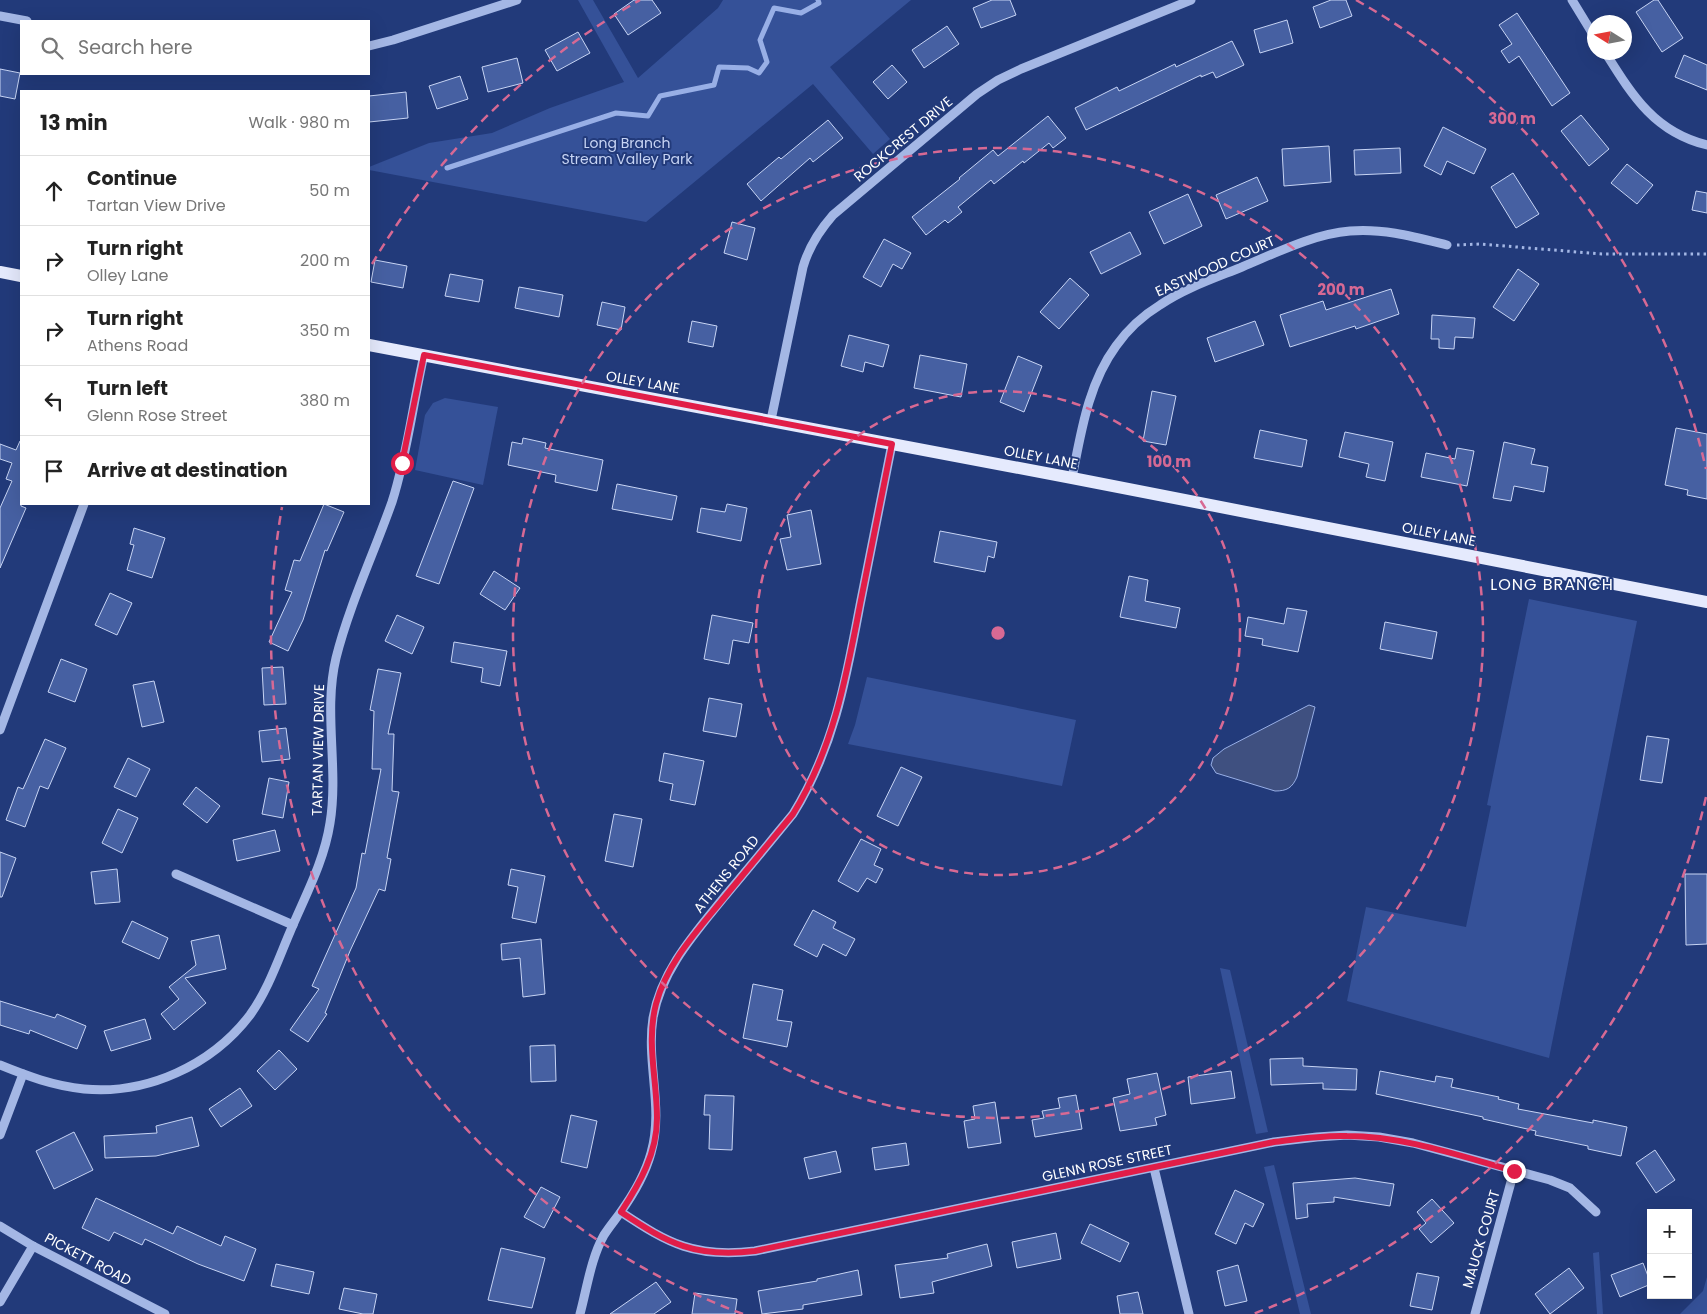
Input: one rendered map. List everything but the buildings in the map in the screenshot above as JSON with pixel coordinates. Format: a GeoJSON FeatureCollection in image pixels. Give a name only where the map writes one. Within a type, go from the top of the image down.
{"type":"FeatureCollection","features":[{"type":"Feature","properties":{"kind":"main road"},"geometry":{"type":"LineString","coordinates":[[0,272],[20,276]]}},
{"type":"Feature","properties":{"kind":"main road","name":"OLLEY LANE"},"geometry":{"type":"LineString","coordinates":[[370,345],[771,420],[1707,602]]}},
{"type":"Feature","properties":{"kind":"street"},"geometry":{"type":"LineString","coordinates":[[370,46],[517,0]]}},
{"type":"Feature","properties":{"kind":"street","name":"ROCKCREST DRIVE"},"geometry":{"type":"LineString","coordinates":[[771,420],[803,267],[808,251],[818,231],[834,215],[977,94],[998,80],[1020,69],[1191,0]]}},
{"type":"Feature","properties":{"kind":"street"},"geometry":{"type":"LineString","coordinates":[[1572,0],[1587,25]]}},
{"type":"Feature","properties":{"kind":"street"},"geometry":{"type":"LineString","coordinates":[[0,16],[22,20]]}},
{"type":"Feature","properties":{"kind":"street"},"geometry":{"type":"LineString","coordinates":[[1610,60],[1627,88],[1648,113],[1670,130],[1686,138],[1707,144]]}},
{"type":"Feature","properties":{"kind":"street","name":"EASTWOOD COURT"},"geometry":{"type":"LineString","coordinates":[[1072,478],[1087,409],[1103,366],[1127,331],[1160,304],[1205,282],[1283,250],[1338,233],[1371,230],[1406,234],[1447,245]]}},
{"type":"Feature","properties":{"kind":"street","name":"TARTAN VIEW DRIVE"},"geometry":{"type":"LineString","coordinates":[[0,1065],[51,1084],[85,1089],[132,1087],[152,1082],[192,1065],[225,1042],[251,1013],[268,984],[317,870],[330,821],[333,785],[330,701],[336,659],[393,500],[424,355]]}},
{"type":"Feature","properties":{"kind":"street","name":"ATHENS ROAD"},"geometry":{"type":"LineString","coordinates":[[580,1314],[596,1253],[604,1235],[621,1212],[645,1171],[656,1133],[656,1100],[651,1044],[653,1019],[659,994],[670,970],[686,944],[793,814],[819,766],[834,725],[845,683],[892,444]]}},
{"type":"Feature","properties":{"kind":"street"},"geometry":{"type":"LineString","coordinates":[[0,730],[84,505]]}},
{"type":"Feature","properties":{"kind":"street"},"geometry":{"type":"LineString","coordinates":[[176,874],[293,926]]}},
{"type":"Feature","properties":{"kind":"street"},"geometry":{"type":"LineString","coordinates":[[0,1135],[23,1074]]}},
{"type":"Feature","properties":{"kind":"street","name":"GLENN ROSE STREET"},"geometry":{"type":"LineString","coordinates":[[621,1212],[655,1234],[676,1244],[707,1252],[738,1253],[1274,1142],[1347,1136],[1379,1137],[1412,1143],[1550,1180],[1570,1188],[1596,1212]]}},
{"type":"Feature","properties":{"kind":"street"},"geometry":{"type":"LineString","coordinates":[[1154,1168],[1188,1314]]}},
{"type":"Feature","properties":{"kind":"street","name":"MAUCK COURT"},"geometry":{"type":"LineString","coordinates":[[1474,1314],[1514,1171]]}},
{"type":"Feature","properties":{"kind":"street","name":"PICKETT ROAD"},"geometry":{"type":"LineString","coordinates":[[0,1226],[33,1246],[165,1314]]}},
{"type":"Feature","properties":{"kind":"street"},"geometry":{"type":"LineString","coordinates":[[0,1302],[33,1246]]}},
{"type":"Feature","properties":{"kind":"path"},"geometry":{"type":"LineString","coordinates":[[1447,245],[1480,244],[1602,254],[1707,254]]}},
{"type":"Feature","properties":{"kind":"green space","name":"Long Branch Stream Valley Park"},"geometry":{"type":"Polygon","coordinates":[[[578,0],[593,0],[638,78],[718,8],[723,0],[911,0],[830,67],[890,139],[873,154],[813,84],[646,222],[370,170],[370,167],[429,143],[492,133],[550,108],[624,82],[578,0]]]}},
{"type":"Feature","properties":{"kind":"green space"},"geometry":{"type":"Polygon","coordinates":[[[445,398],[498,407],[483,485],[415,470],[425,415],[433,403],[445,398]]]}},
{"type":"Feature","properties":{"kind":"green space"},"geometry":{"type":"Polygon","coordinates":[[[1529,599],[1637,621],[1549,1058],[1347,1001],[1366,907],[1466,927],[1491,806],[1487,805],[1529,599]]]}},
{"type":"Feature","properties":{"kind":"green space"},"geometry":{"type":"Polygon","coordinates":[[[867,677],[1076,720],[1062,786],[848,744],[855,725],[867,677]]]}},
{"type":"Feature","properties":{"kind":"green space"},"geometry":{"type":"Polygon","coordinates":[[[1220,968],[1230,970],[1268,1132],[1256,1134],[1220,968]]]}},
{"type":"Feature","properties":{"kind":"green space"},"geometry":{"type":"Polygon","coordinates":[[[1274,1165],[1311,1314],[1300,1314],[1264,1167],[1274,1165]]]}},
{"type":"Feature","properties":{"kind":"green space"},"geometry":{"type":"Polygon","coordinates":[[[1599,1252],[1603,1314],[1597,1314],[1593,1253],[1599,1252]]]}},
{"type":"Feature","properties":{"kind":"green space"},"geometry":{"type":"Polygon","coordinates":[[[1707,1277],[1707,1314],[1680,1314],[1703,1291],[1707,1277]]]}},
{"type":"Feature","properties":{"kind":"shaded area"},"geometry":{"type":"Polygon","coordinates":[[[1309,705],[1315,707],[1297,777],[1289,788],[1275,791],[1216,773],[1211,765],[1213,758],[1224,749],[1309,705]]]}},
{"type":"Feature","properties":{"kind":"waterway"},"geometry":{"type":"LineString","coordinates":[[447,168],[616,113],[648,116],[660,96],[714,85],[719,67],[748,68],[759,73],[767,62],[760,40],[774,8],[801,13],[819,3],[818,0]]}},
{"type":"Feature","properties":{"kind":"district","name":"LONG BRANCH"},"geometry":{"type":"Point","coordinates":[1552,584]}},
{"type":"Feature","properties":{"kind":"route"},"geometry":{"type":"LineString","coordinates":[[402,463],[424,355],[892,444],[845,683],[834,725],[819,766],[793,814],[686,944],[670,970],[659,994],[653,1019],[651,1044],[656,1100],[656,1133],[645,1171],[636,1190],[621,1212],[655,1234],[676,1244],[707,1252],[738,1253],[755,1251],[1274,1142],[1318,1137],[1379,1137],[1412,1143],[1514,1171]]}}]}
